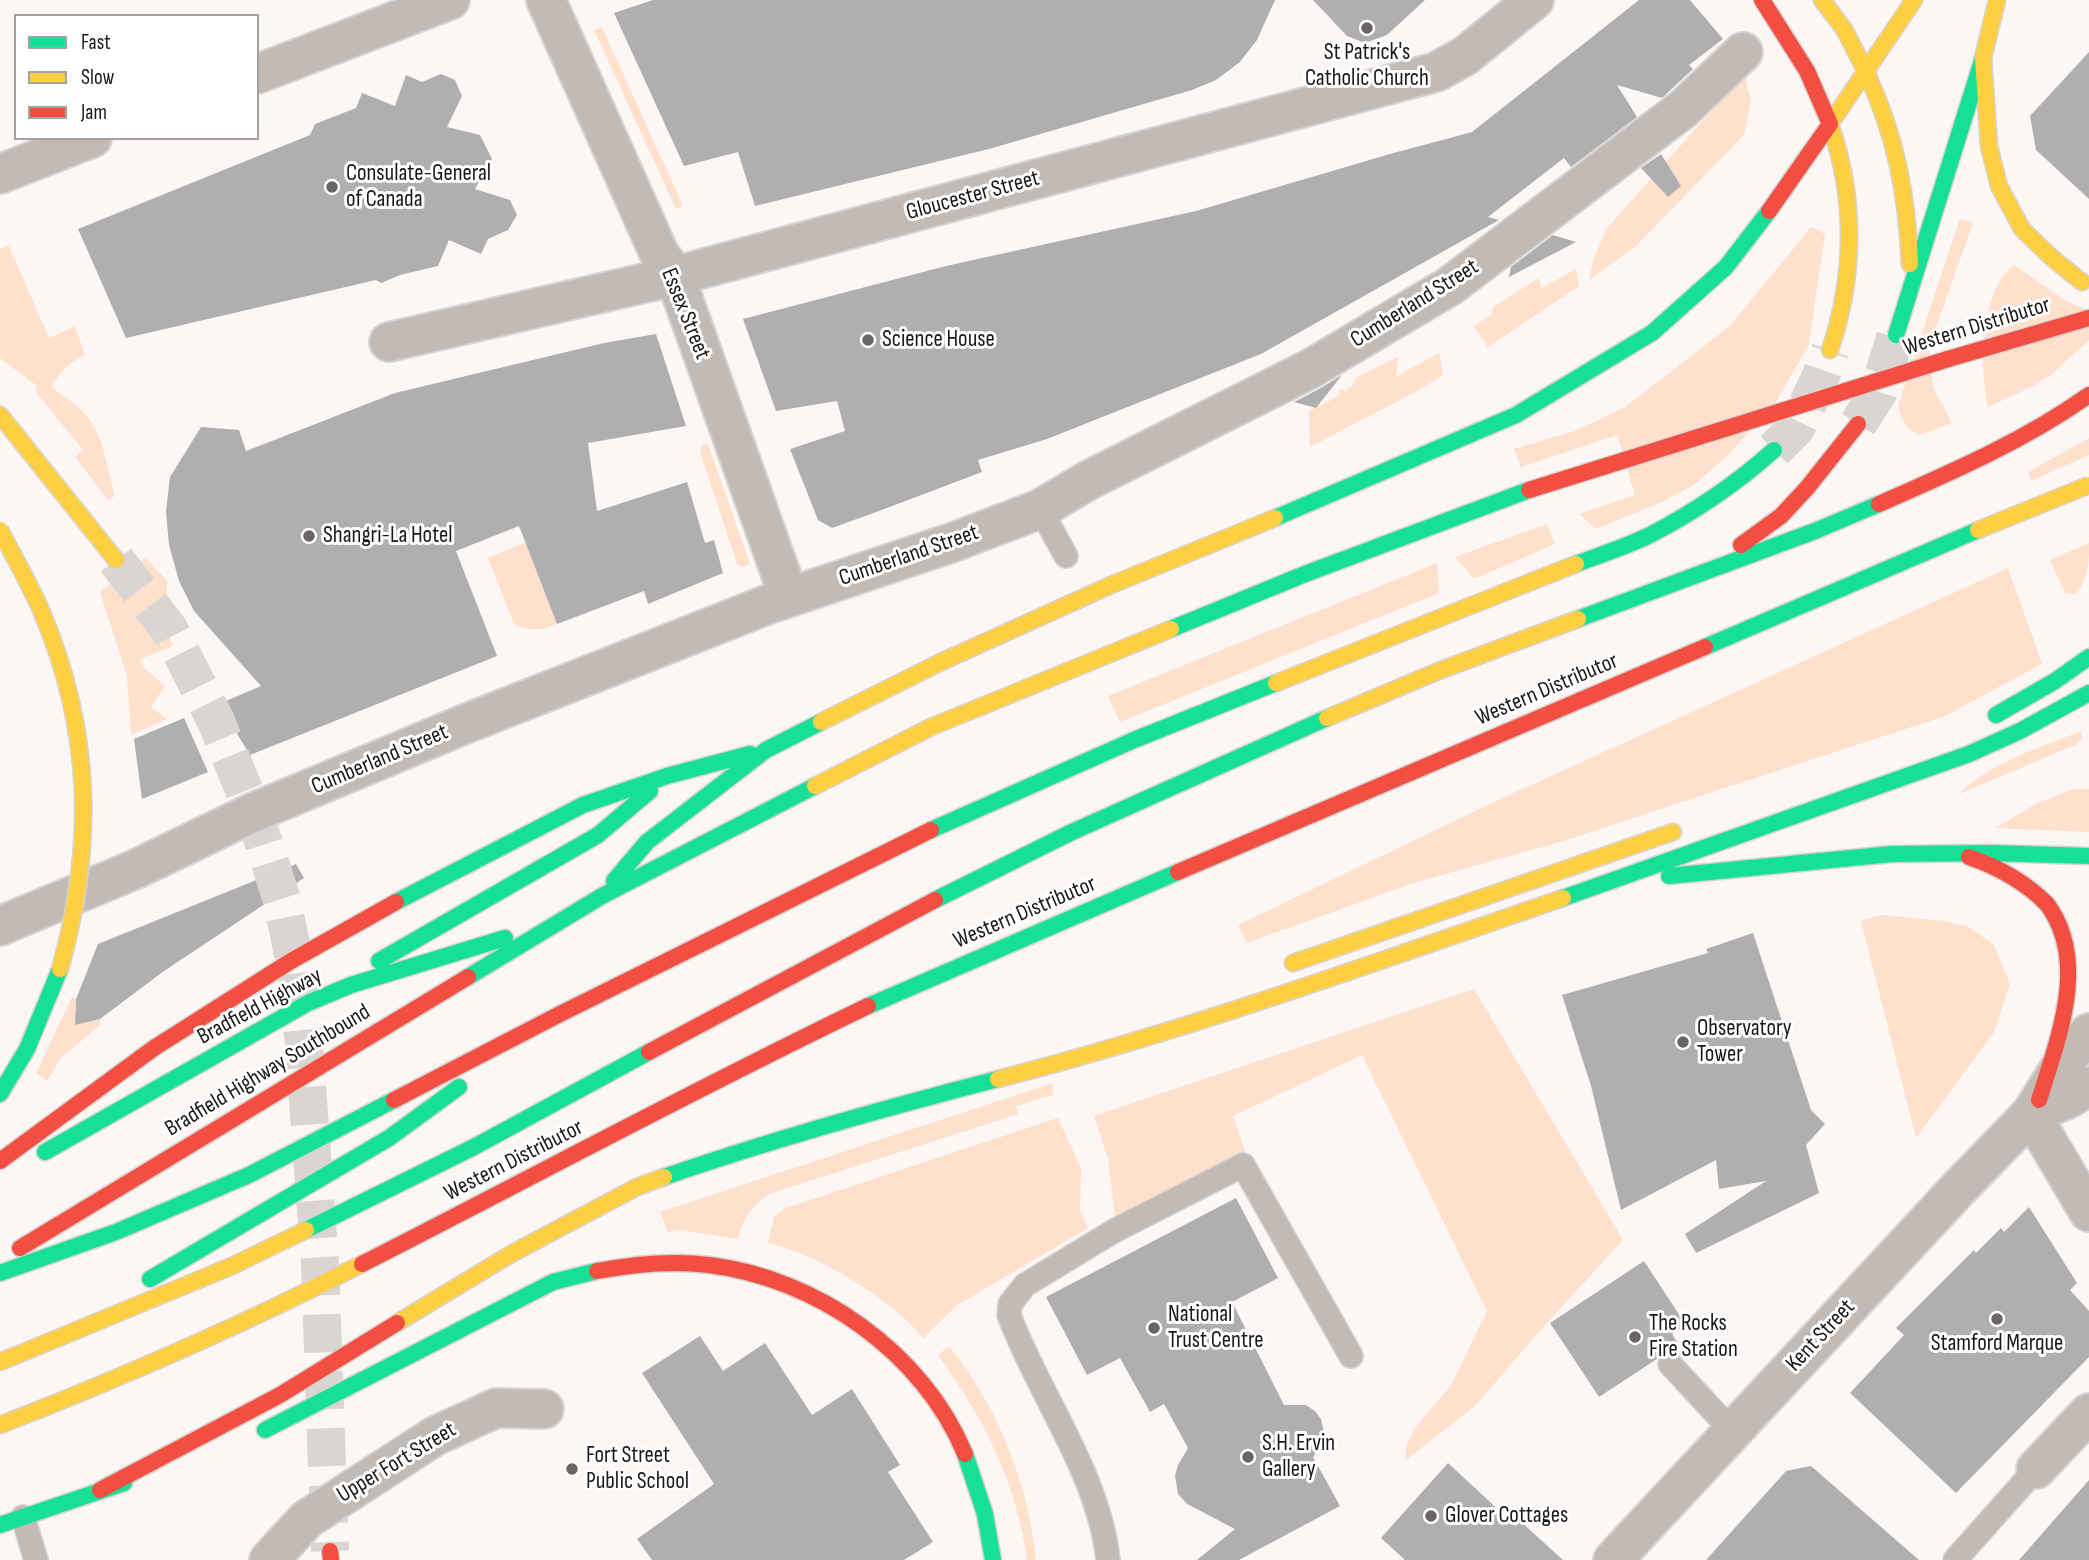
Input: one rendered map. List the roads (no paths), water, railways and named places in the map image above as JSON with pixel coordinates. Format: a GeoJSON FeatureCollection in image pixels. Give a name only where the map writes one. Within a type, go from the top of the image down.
{"type":"FeatureCollection","features":[{"type":"Feature","properties":{"kind":"main road"},"geometry":{"type":"LineString","coordinates":[[1762,0],[1807,71],[1830,124],[1842,162],[1848,215],[1849,264],[1844,299],[1830,350]]}},
{"type":"Feature","properties":{"kind":"main road"},"geometry":{"type":"LineString","coordinates":[[1822,0],[1843,29],[1886,118],[1904,198],[1910,246],[1910,274],[1904,307]]}},
{"type":"Feature","properties":{"kind":"main road"},"geometry":{"type":"LineString","coordinates":[[601,896],[648,842],[766,750],[940,662],[1111,585],[1373,478],[1516,415],[1652,333],[1726,267],[1796,175],[1914,0]]}},
{"type":"Feature","properties":{"kind":"main road"},"geometry":{"type":"LineString","coordinates":[[1896,335],[1983,58],[1997,0]]}},
{"type":"Feature","properties":{"kind":"main road"},"geometry":{"type":"LineString","coordinates":[[1983,58],[1989,146],[1999,186],[2022,229],[2082,282]]}},
{"type":"Feature","properties":{"kind":"main road","name":"Western Distributor"},"geometry":{"type":"LineString","coordinates":[[559,922],[601,896],[932,727],[1305,574],[1529,490],[1948,359],[2089,318]]}},
{"type":"Feature","properties":{"kind":"main road"},"geometry":{"type":"LineString","coordinates":[[7,1359],[232,1266],[450,1159],[885,925],[1072,832],[1285,736],[1429,675],[1815,531],[1971,464],[2055,419],[2089,395]]}},
{"type":"Feature","properties":{"kind":"main road"},"geometry":{"type":"LineString","coordinates":[[0,415],[116,560]]}},
{"type":"Feature","properties":{"kind":"main road"},"geometry":{"type":"LineString","coordinates":[[1604,611],[1727,554],[1781,516],[1858,424]]}},
{"type":"Feature","properties":{"kind":"main road"},"geometry":{"type":"LineString","coordinates":[[0,1273],[116,1232],[249,1175],[560,1014],[923,834],[1122,746],[1647,536],[1713,498],[1748,474],[1774,450]]}},
{"type":"Feature","properties":{"kind":"main road","name":"Western Distributor"},"geometry":{"type":"LineString","coordinates":[[0,1425],[116,1380],[274,1309],[551,1168],[736,1069],[893,994],[2089,485]]}},
{"type":"Feature","properties":{"kind":"main road"},"geometry":{"type":"LineString","coordinates":[[0,530],[42,611],[61,670],[75,726],[84,794],[85,841],[75,909],[60,969],[37,1030],[0,1094]]}},
{"type":"Feature","properties":{"kind":"main road"},"geometry":{"type":"LineString","coordinates":[[1986,720],[2055,681],[2089,657]]}},
{"type":"Feature","properties":{"kind":"main road"},"geometry":{"type":"LineString","coordinates":[[100,1490],[280,1395],[511,1254],[637,1186],[723,1157],[894,1106],[1089,1056],[1356,970],[1969,754],[2020,731],[2089,693]]}},
{"type":"Feature","properties":{"kind":"main road"},"geometry":{"type":"LineString","coordinates":[[0,1161],[154,1048],[291,961],[420,888],[583,806],[667,776],[766,750]]}},
{"type":"Feature","properties":{"kind":"main road"},"geometry":{"type":"LineString","coordinates":[[308,1003],[598,835],[667,776]]}},
{"type":"Feature","properties":{"kind":"main road"},"geometry":{"type":"LineString","coordinates":[[1282,967],[1689,826]]}},
{"type":"Feature","properties":{"kind":"main road"},"geometry":{"type":"LineString","coordinates":[[1954,853],[1987,863],[2032,890],[2059,917],[2074,946],[2077,969],[2074,993],[2035,1107]]}},
{"type":"Feature","properties":{"kind":"main road"},"geometry":{"type":"LineString","coordinates":[[1608,883],[1894,854],[2020,853],[2089,856]]}},
{"type":"Feature","properties":{"kind":"main road","name":"Bradfield Highway"},"geometry":{"type":"LineString","coordinates":[[0,1176],[308,1003],[351,985],[559,922]]}},
{"type":"Feature","properties":{"kind":"main road","name":"Bradfield Highway Southbound"},"geometry":{"type":"LineString","coordinates":[[0,1260],[559,922]]}},
{"type":"Feature","properties":{"kind":"main road"},"geometry":{"type":"LineString","coordinates":[[7,1359],[389,1138],[560,1014]]}},
{"type":"Feature","properties":{"kind":"main road"},"geometry":{"type":"LineString","coordinates":[[894,1106],[1037,1052]]}},
{"type":"Feature","properties":{"kind":"main road"},"geometry":{"type":"LineString","coordinates":[[247,1438],[552,1282],[595,1271],[662,1262],[712,1265],[762,1276],[808,1294],[855,1323],[893,1353],[928,1390],[951,1424],[969,1463],[985,1509],[993,1560]]}},
{"type":"Feature","properties":{"kind":"main road"},"geometry":{"type":"LineString","coordinates":[[0,1525],[100,1490],[177,1468]]}},
{"type":"Feature","properties":{"kind":"street"},"geometry":{"type":"LineString","coordinates":[[259,73],[450,0]]}},
{"type":"Feature","properties":{"kind":"street","name":"Essex Street"},"geometry":{"type":"LineString","coordinates":[[546,0],[659,253],[675,276],[789,597]]}},
{"type":"Feature","properties":{"kind":"street","name":"Gloucester Street"},"geometry":{"type":"LineString","coordinates":[[389,342],[675,276],[1436,72],[1465,56],[1534,0]]}},
{"type":"Feature","properties":{"kind":"street","name":"Cumberland Street"},"geometry":{"type":"LineString","coordinates":[[0,926],[136,869],[252,813],[461,726],[789,597],[950,543],[1040,509],[1084,482],[1310,369],[1450,286],[1683,108],[1743,52]]}},
{"type":"Feature","properties":{"kind":"street"},"geometry":{"type":"LineString","coordinates":[[0,174],[87,140]]}},
{"type":"Feature","properties":{"kind":"street","name":"Kent Street"},"geometry":{"type":"LineString","coordinates":[[1613,1560],[2035,1107],[2061,1066],[2089,1033]]}},
{"type":"Feature","properties":{"kind":"street","name":"Kent Street"},"geometry":{"type":"LineString","coordinates":[[2035,1107],[2068,1099],[2089,1086]]}},
{"type":"Feature","properties":{"kind":"street"},"geometry":{"type":"LineString","coordinates":[[2035,1107],[2089,1212]]}},
{"type":"Feature","properties":{"kind":"street","name":"Upper Fort Street"},"geometry":{"type":"LineString","coordinates":[[269,1560],[307,1519],[435,1436],[496,1408],[544,1409]]}},
{"type":"Feature","properties":{"kind":"street"},"geometry":{"type":"LineString","coordinates":[[2036,1469],[2089,1413]]}},
{"type":"Feature","properties":{"kind":"lane"},"geometry":{"type":"LineString","coordinates":[[1040,509],[1066,556]]}},
{"type":"Feature","properties":{"kind":"lane"},"geometry":{"type":"LineString","coordinates":[[1108,1560],[1106,1540],[1094,1500],[1009,1315],[1010,1304],[1024,1285],[1114,1231],[1243,1165],[1351,1356]]}},
{"type":"Feature","properties":{"kind":"lane"},"geometry":{"type":"LineString","coordinates":[[1670,1364],[1732,1431]]}},
{"type":"Feature","properties":{"kind":"lane"},"geometry":{"type":"LineString","coordinates":[[1955,1560],[2036,1469]]}},
{"type":"Feature","properties":{"kind":"lane"},"geometry":{"type":"LineString","coordinates":[[23,1517],[36,1560]]}},
{"type":"Feature","properties":{"kind":"tunnel"},"geometry":{"type":"LineString","coordinates":[[1858,424],[1878,393],[1896,335]]}},
{"type":"Feature","properties":{"kind":"tunnel"},"geometry":{"type":"LineString","coordinates":[[1774,450],[1796,428],[1821,376],[1830,350]]}},
{"type":"Feature","properties":{"kind":"tunnel"},"geometry":{"type":"LineString","coordinates":[[116,560],[169,629],[216,721],[257,822],[282,900],[296,969],[304,1045],[320,1265],[330,1551]]}},
{"type":"Feature","properties":{"kind":"place","name":"St Patrick's Catholic Church"},"geometry":{"type":"Point","coordinates":[1367,28]}},
{"type":"Feature","properties":{"kind":"place","name":"Consulate-General of Canada"},"geometry":{"type":"Point","coordinates":[332,187]}},
{"type":"Feature","properties":{"kind":"place","name":"Science House"},"geometry":{"type":"Point","coordinates":[868,340]}},
{"type":"Feature","properties":{"kind":"place","name":"Shangri-La Hotel"},"geometry":{"type":"Point","coordinates":[309,536]}},
{"type":"Feature","properties":{"kind":"place","name":"Observatory Tower"},"geometry":{"type":"Point","coordinates":[1683,1042]}},
{"type":"Feature","properties":{"kind":"place","name":"Stamford Marque"},"geometry":{"type":"Point","coordinates":[1997,1319]}},
{"type":"Feature","properties":{"kind":"place","name":"National Trust Centre"},"geometry":{"type":"Point","coordinates":[1154,1328]}},
{"type":"Feature","properties":{"kind":"place","name":"The Rocks Fire Station"},"geometry":{"type":"Point","coordinates":[1635,1337]}},
{"type":"Feature","properties":{"kind":"place","name":"S.H. Ervin Gallery"},"geometry":{"type":"Point","coordinates":[1248,1457]}},
{"type":"Feature","properties":{"kind":"place","name":"Fort Street Public School"},"geometry":{"type":"Point","coordinates":[572,1469]}},
{"type":"Feature","properties":{"kind":"place","name":"Glover Cottages"},"geometry":{"type":"Point","coordinates":[1431,1516]}}]}
